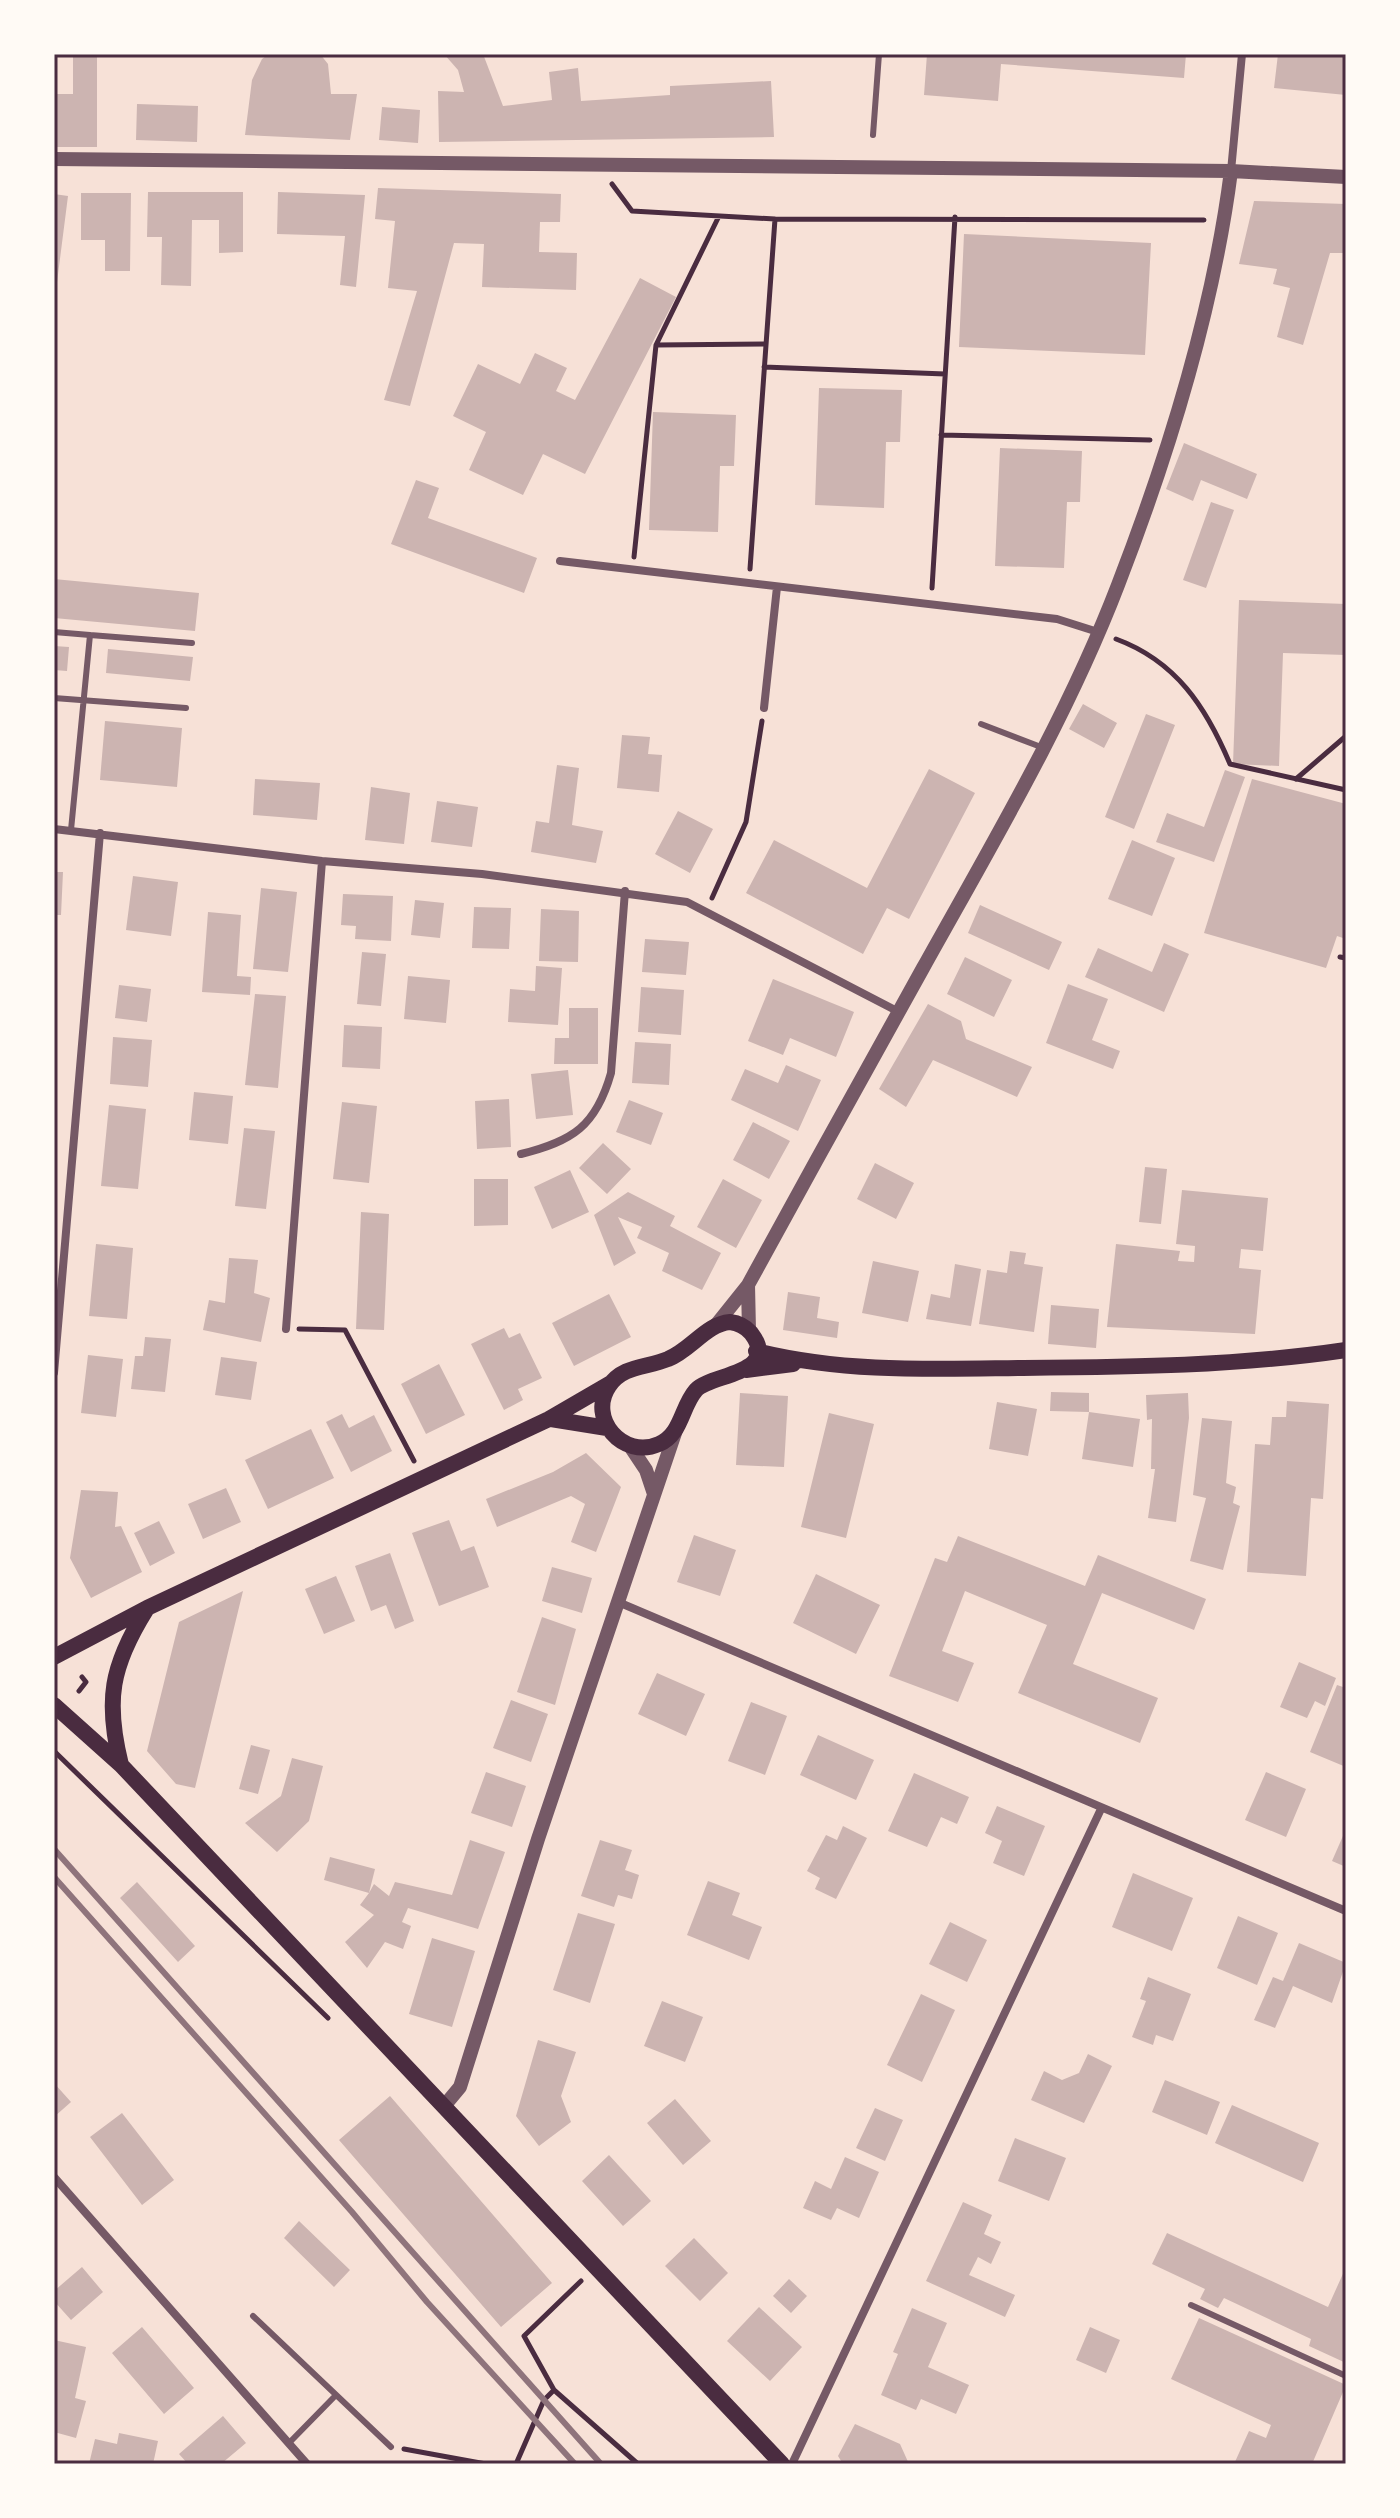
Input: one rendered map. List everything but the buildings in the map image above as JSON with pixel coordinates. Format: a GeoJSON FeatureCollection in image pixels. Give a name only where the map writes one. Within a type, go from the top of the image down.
{"type":"FeatureCollection","features":[{"type":"Feature","properties":{"kind":"main road"},"geometry":{"type":"LineString","coordinates":[[54,1657],[147,1608],[549,1419],[633,1368],[670,1359],[692,1347],[716,1325],[737,1323],[749,1331],[756,1351],[746,1370]]}},
{"type":"Feature","properties":{"kind":"main road"},"geometry":{"type":"LineString","coordinates":[[756,1351],[803,1362],[907,1370],[1203,1366],[1346,1350]]}},
{"type":"Feature","properties":{"kind":"main road"},"geometry":{"type":"LineString","coordinates":[[549,1419],[607,1428],[630,1446],[655,1446],[676,1430],[693,1393],[701,1385],[746,1370],[803,1362]]}},
{"type":"Feature","properties":{"kind":"main road"},"geometry":{"type":"LineString","coordinates":[[607,1428],[602,1406],[611,1383]]}},
{"type":"Feature","properties":{"kind":"main road"},"geometry":{"type":"LineString","coordinates":[[121,1765],[110,1712],[112,1689],[116,1666],[127,1640],[147,1608]]}},
{"type":"Feature","properties":{"kind":"main road"},"geometry":{"type":"LineString","coordinates":[[54,1705],[121,1765],[782,2464]]}},
{"type":"Feature","properties":{"kind":"street"},"geometry":{"type":"LineString","coordinates":[[716,1325],[748,1285],[899,1012],[1042,748],[1118,586],[1199,335],[1225,220],[1242,54]]}},
{"type":"Feature","properties":{"kind":"street"},"geometry":{"type":"LineString","coordinates":[[54,159],[1231,171],[1346,177]]}},
{"type":"Feature","properties":{"kind":"street"},"geometry":{"type":"LineString","coordinates":[[560,561],[1057,619],[1098,632]]}},
{"type":"Feature","properties":{"kind":"street"},"geometry":{"type":"LineString","coordinates":[[764,708],[777,587]]}},
{"type":"Feature","properties":{"kind":"street"},"geometry":{"type":"LineString","coordinates":[[54,829],[322,861],[482,874],[625,891],[687,902],[707,909],[899,1012]]}},
{"type":"Feature","properties":{"kind":"street"},"geometry":{"type":"LineString","coordinates":[[54,1373],[100,833]]}},
{"type":"Feature","properties":{"kind":"street"},"geometry":{"type":"LineString","coordinates":[[286,1329],[322,861]]}},
{"type":"Feature","properties":{"kind":"street"},"geometry":{"type":"LineString","coordinates":[[521,1154],[553,1146],[574,1135],[593,1118],[604,1096],[611,1073],[625,891]]}},
{"type":"Feature","properties":{"kind":"street"},"geometry":{"type":"LineString","coordinates":[[748,1285],[749,1331]]}},
{"type":"Feature","properties":{"kind":"street"},"geometry":{"type":"LineString","coordinates":[[445,2105],[460,2087],[617,1601],[676,1430]]}},
{"type":"Feature","properties":{"kind":"street"},"geometry":{"type":"LineString","coordinates":[[630,1446],[646,1470],[654,1495]]}},
{"type":"Feature","properties":{"kind":"street"},"geometry":{"type":"LineString","coordinates":[[617,1601],[1346,1911]]}},
{"type":"Feature","properties":{"kind":"street"},"geometry":{"type":"LineString","coordinates":[[792,2464],[1101,1809]]}},
{"type":"Feature","properties":{"kind":"street"},"geometry":{"type":"LineString","coordinates":[[54,2177],[307,2464]]}},
{"type":"Feature","properties":{"kind":"lane"},"geometry":{"type":"LineString","coordinates":[[873,135],[879,54]]}},
{"type":"Feature","properties":{"kind":"lane"},"geometry":{"type":"LineString","coordinates":[[54,632],[192,643]]}},
{"type":"Feature","properties":{"kind":"lane"},"geometry":{"type":"LineString","coordinates":[[71,830],[90,635]]}},
{"type":"Feature","properties":{"kind":"lane"},"geometry":{"type":"LineString","coordinates":[[54,698],[186,708]]}},
{"type":"Feature","properties":{"kind":"lane"},"geometry":{"type":"LineString","coordinates":[[981,724],[1042,748]]}},
{"type":"Feature","properties":{"kind":"lane"},"geometry":{"type":"LineString","coordinates":[[1191,2305],[1346,2376]]}},
{"type":"Feature","properties":{"kind":"lane"},"geometry":{"type":"LineString","coordinates":[[253,2316],[391,2447]]}},
{"type":"Feature","properties":{"kind":"lane"},"geometry":{"type":"LineString","coordinates":[[289,2443],[336,2395]]}},
{"type":"Feature","properties":{"kind":"path"},"geometry":{"type":"LineString","coordinates":[[598,163],[632,211],[775,219],[1225,220]]}},
{"type":"Feature","properties":{"kind":"path"},"geometry":{"type":"LineString","coordinates":[[633,570],[656,345],[719,216]]}},
{"type":"Feature","properties":{"kind":"path"},"geometry":{"type":"LineString","coordinates":[[930,605],[955,217]]}},
{"type":"Feature","properties":{"kind":"path"},"geometry":{"type":"LineString","coordinates":[[749,583],[775,219]]}},
{"type":"Feature","properties":{"kind":"path"},"geometry":{"type":"LineString","coordinates":[[656,345],[766,344]]}},
{"type":"Feature","properties":{"kind":"path"},"geometry":{"type":"LineString","coordinates":[[764,367],[945,374]]}},
{"type":"Feature","properties":{"kind":"path"},"geometry":{"type":"LineString","coordinates":[[941,435],[1167,441]]}},
{"type":"Feature","properties":{"kind":"path"},"geometry":{"type":"LineString","coordinates":[[1098,632],[1140,648],[1172,669],[1197,700],[1230,764],[1346,790]]}},
{"type":"Feature","properties":{"kind":"path"},"geometry":{"type":"LineString","coordinates":[[707,909],[746,822],[764,708]]}},
{"type":"Feature","properties":{"kind":"path"},"geometry":{"type":"LineString","coordinates":[[1295,780],[1346,736]]}},
{"type":"Feature","properties":{"kind":"path"},"geometry":{"type":"LineString","coordinates":[[286,1329],[345,1330],[423,1476]]}},
{"type":"Feature","properties":{"kind":"path"},"geometry":{"type":"LineString","coordinates":[[79,1691],[86,1682],[82,1677]]}},
{"type":"Feature","properties":{"kind":"path"},"geometry":{"type":"LineString","coordinates":[[54,1751],[332,2022]]}},
{"type":"Feature","properties":{"kind":"path"},"geometry":{"type":"LineString","coordinates":[[570,2269],[592,2292]]}},
{"type":"Feature","properties":{"kind":"path"},"geometry":{"type":"LineString","coordinates":[[581,2281],[524,2336],[554,2390],[638,2464]]}},
{"type":"Feature","properties":{"kind":"path"},"geometry":{"type":"LineString","coordinates":[[516,2464],[544,2400],[554,2390]]}},
{"type":"Feature","properties":{"kind":"path"},"geometry":{"type":"LineString","coordinates":[[391,2447],[486,2464]]}},
{"type":"Feature","properties":{"kind":"railway"},"geometry":{"type":"LineString","coordinates":[[54,1849],[601,2464]]}},
{"type":"Feature","properties":{"kind":"railway"},"geometry":{"type":"LineString","coordinates":[[54,1877],[352,2212],[427,2302],[575,2464]]}}]}
